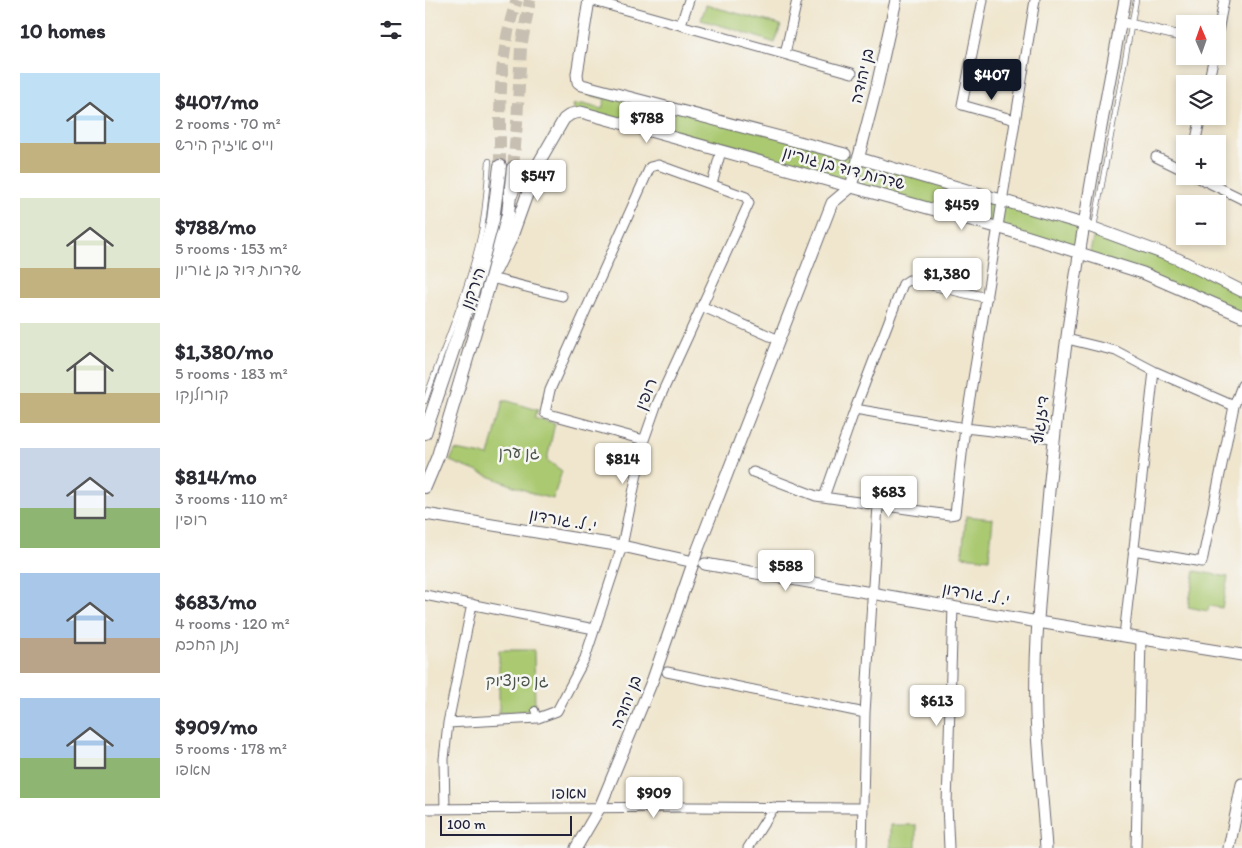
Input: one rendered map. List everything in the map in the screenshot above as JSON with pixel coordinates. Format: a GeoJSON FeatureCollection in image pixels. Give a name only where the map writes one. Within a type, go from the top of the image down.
{"type":"FeatureCollection","features":[{"type":"Feature","properties":{"kind":"main road","name":"הירקון"},"geometry":{"type":"LineString","coordinates":[[425,433],[465,302],[493,220],[494,164]]}},
{"type":"Feature","properties":{"kind":"main road"},"geometry":{"type":"LineString","coordinates":[[491,278],[519,166]]}},
{"type":"Feature","properties":{"kind":"main road","name":"הירקון"},"geometry":{"type":"LineString","coordinates":[[425,487],[438,456],[491,278]]}},
{"type":"Feature","properties":{"kind":"street"},"geometry":{"type":"LineString","coordinates":[[589,0],[681,24],[852,74]]}},
{"type":"Feature","properties":{"kind":"street","name":"שדרות דוד בן גוריון"},"geometry":{"type":"LineString","coordinates":[[589,0],[579,54],[578,82],[587,87],[845,154]]}},
{"type":"Feature","properties":{"kind":"street"},"geometry":{"type":"LineString","coordinates":[[681,24],[689,0]]}},
{"type":"Feature","properties":{"kind":"street"},"geometry":{"type":"LineString","coordinates":[[785,54],[797,0]]}},
{"type":"Feature","properties":{"kind":"street","name":"בן יהודה"},"geometry":{"type":"LineString","coordinates":[[577,848],[600,807],[699,563],[779,340],[832,203],[851,187],[876,90],[896,0]]}},
{"type":"Feature","properties":{"kind":"street"},"geometry":{"type":"LineString","coordinates":[[982,0],[962,106],[1015,120]]}},
{"type":"Feature","properties":{"kind":"street"},"geometry":{"type":"LineString","coordinates":[[753,472],[816,496],[949,515],[955,514],[965,428],[1035,0]]}},
{"type":"Feature","properties":{"kind":"street","name":"דיזנגוף"},"geometry":{"type":"LineString","coordinates":[[1046,848],[1036,715],[1038,622],[1053,438],[1079,253],[1088,226],[1126,23],[1125,0]]}},
{"type":"Feature","properties":{"kind":"street"},"geometry":{"type":"LineString","coordinates":[[1221,15],[1224,0]]}},
{"type":"Feature","properties":{"kind":"street"},"geometry":{"type":"LineString","coordinates":[[1126,23],[1176,35]]}},
{"type":"Feature","properties":{"kind":"street","name":"שדרות דוד בן גוריון"},"geometry":{"type":"LineString","coordinates":[[575,112],[581,112],[999,228],[1143,273],[1242,316]]}},
{"type":"Feature","properties":{"kind":"street","name":"הירקון"},"geometry":{"type":"LineString","coordinates":[[491,278],[511,239],[538,164],[564,119],[567,115],[575,112]]}},
{"type":"Feature","properties":{"kind":"street"},"geometry":{"type":"LineString","coordinates":[[645,440],[545,413],[550,390],[650,167],[658,165],[712,184],[721,151]]}},
{"type":"Feature","properties":{"kind":"street"},"geometry":{"type":"LineString","coordinates":[[1156,157],[1176,167]]}},
{"type":"Feature","properties":{"kind":"street","name":"שדרות דוד בן גוריון"},"geometry":{"type":"LineString","coordinates":[[858,158],[1001,202],[1088,226],[1178,259],[1242,291]]}},
{"type":"Feature","properties":{"kind":"street","name":"רופין"},"geometry":{"type":"LineString","coordinates":[[448,723],[557,712],[585,658],[622,546],[645,440],[656,406],[749,203],[746,197],[712,184]]}},
{"type":"Feature","properties":{"kind":"street"},"geometry":{"type":"LineString","coordinates":[[1213,185],[1242,199]]}},
{"type":"Feature","properties":{"kind":"street"},"geometry":{"type":"LineString","coordinates":[[491,278],[522,288],[562,296]]}},
{"type":"Feature","properties":{"kind":"street"},"geometry":{"type":"LineString","coordinates":[[824,497],[855,409],[903,284],[909,280],[915,281],[987,298]]}},
{"type":"Feature","properties":{"kind":"street"},"geometry":{"type":"LineString","coordinates":[[701,306],[779,340]]}},
{"type":"Feature","properties":{"kind":"street"},"geometry":{"type":"LineString","coordinates":[[1067,339],[1116,351],[1154,371],[1234,406]]}},
{"type":"Feature","properties":{"kind":"street"},"geometry":{"type":"LineString","coordinates":[[1124,636],[1154,371]]}},
{"type":"Feature","properties":{"kind":"street"},"geometry":{"type":"LineString","coordinates":[[1133,550],[1202,562],[1234,406],[1242,385]]}},
{"type":"Feature","properties":{"kind":"street"},"geometry":{"type":"LineString","coordinates":[[855,409],[965,428],[1053,438]]}},
{"type":"Feature","properties":{"kind":"street"},"geometry":{"type":"LineString","coordinates":[[861,848],[865,713],[878,505]]}},
{"type":"Feature","properties":{"kind":"street","name":"י. ל. גורדון"},"geometry":{"type":"LineString","coordinates":[[425,514],[622,546],[699,563],[1038,622],[1242,655]]}},
{"type":"Feature","properties":{"kind":"street"},"geometry":{"type":"LineString","coordinates":[[425,595],[594,629]]}},
{"type":"Feature","properties":{"kind":"street"},"geometry":{"type":"LineString","coordinates":[[445,809],[444,759],[448,723],[472,604]]}},
{"type":"Feature","properties":{"kind":"street"},"geometry":{"type":"LineString","coordinates":[[949,848],[947,805],[953,606]]}},
{"type":"Feature","properties":{"kind":"street"},"geometry":{"type":"LineString","coordinates":[[1136,848],[1141,639]]}},
{"type":"Feature","properties":{"kind":"street"},"geometry":{"type":"LineString","coordinates":[[667,672],[865,713]]}},
{"type":"Feature","properties":{"kind":"street"},"geometry":{"type":"LineString","coordinates":[[1229,848],[1242,784]]}},
{"type":"Feature","properties":{"kind":"street","name":"מאפו"},"geometry":{"type":"LineString","coordinates":[[425,809],[600,807],[863,808]]}},
{"type":"Feature","properties":{"kind":"street"},"geometry":{"type":"LineString","coordinates":[[748,848],[774,807]]}},
{"type":"Feature","properties":{"kind":"lane","name":"דיזנגוף"},"geometry":{"type":"LineString","coordinates":[[1126,23],[1136,0]]}},
{"type":"Feature","properties":{"kind":"lane"},"geometry":{"type":"LineString","coordinates":[[425,401],[465,302]]}},
{"type":"Feature","properties":{"kind":"green space"},"geometry":{"type":"Polygon","coordinates":[[[706,5],[781,25],[775,43],[701,20],[706,5]]]}},
{"type":"Feature","properties":{"kind":"green space"},"geometry":{"type":"Polygon","coordinates":[[[587,87],[858,158],[1081,224],[1077,252],[858,186],[858,160],[850,182],[575,112],[573,105],[583,104],[602,109],[605,99],[586,94],[587,87]]]}},
{"type":"Feature","properties":{"kind":"green space"},"geometry":{"type":"Polygon","coordinates":[[[1095,229],[1242,292],[1242,316],[1089,256],[1095,229]]]}},
{"type":"Feature","properties":{"kind":"green space","name":"גן ערן"},"geometry":{"type":"Polygon","coordinates":[[[503,401],[538,410],[534,417],[555,423],[547,460],[562,471],[553,499],[537,495],[450,461],[455,450],[489,456],[503,401]]]}},
{"type":"Feature","properties":{"kind":"green space"},"geometry":{"type":"Polygon","coordinates":[[[966,516],[993,519],[989,559],[962,556],[966,516]]]}},
{"type":"Feature","properties":{"kind":"green space"},"geometry":{"type":"Polygon","coordinates":[[[1195,571],[1228,577],[1222,608],[1209,606],[1208,611],[1188,607],[1195,571]]]}},
{"type":"Feature","properties":{"kind":"green space","name":"גן פינצ'וק"},"geometry":{"type":"Polygon","coordinates":[[[499,650],[534,650],[535,710],[499,713],[499,650]]]}},
{"type":"Feature","properties":{"kind":"green space"},"geometry":{"type":"Polygon","coordinates":[[[890,825],[916,825],[916,848],[890,848],[890,825]]]}},
{"type":"Feature","properties":{"kind":"tunnel"},"geometry":{"type":"LineString","coordinates":[[500,166],[500,103],[503,61],[506,40],[517,0]]}},
{"type":"Feature","properties":{"kind":"tunnel"},"geometry":{"type":"LineString","coordinates":[[513,168],[521,47],[530,0]]}}]}
